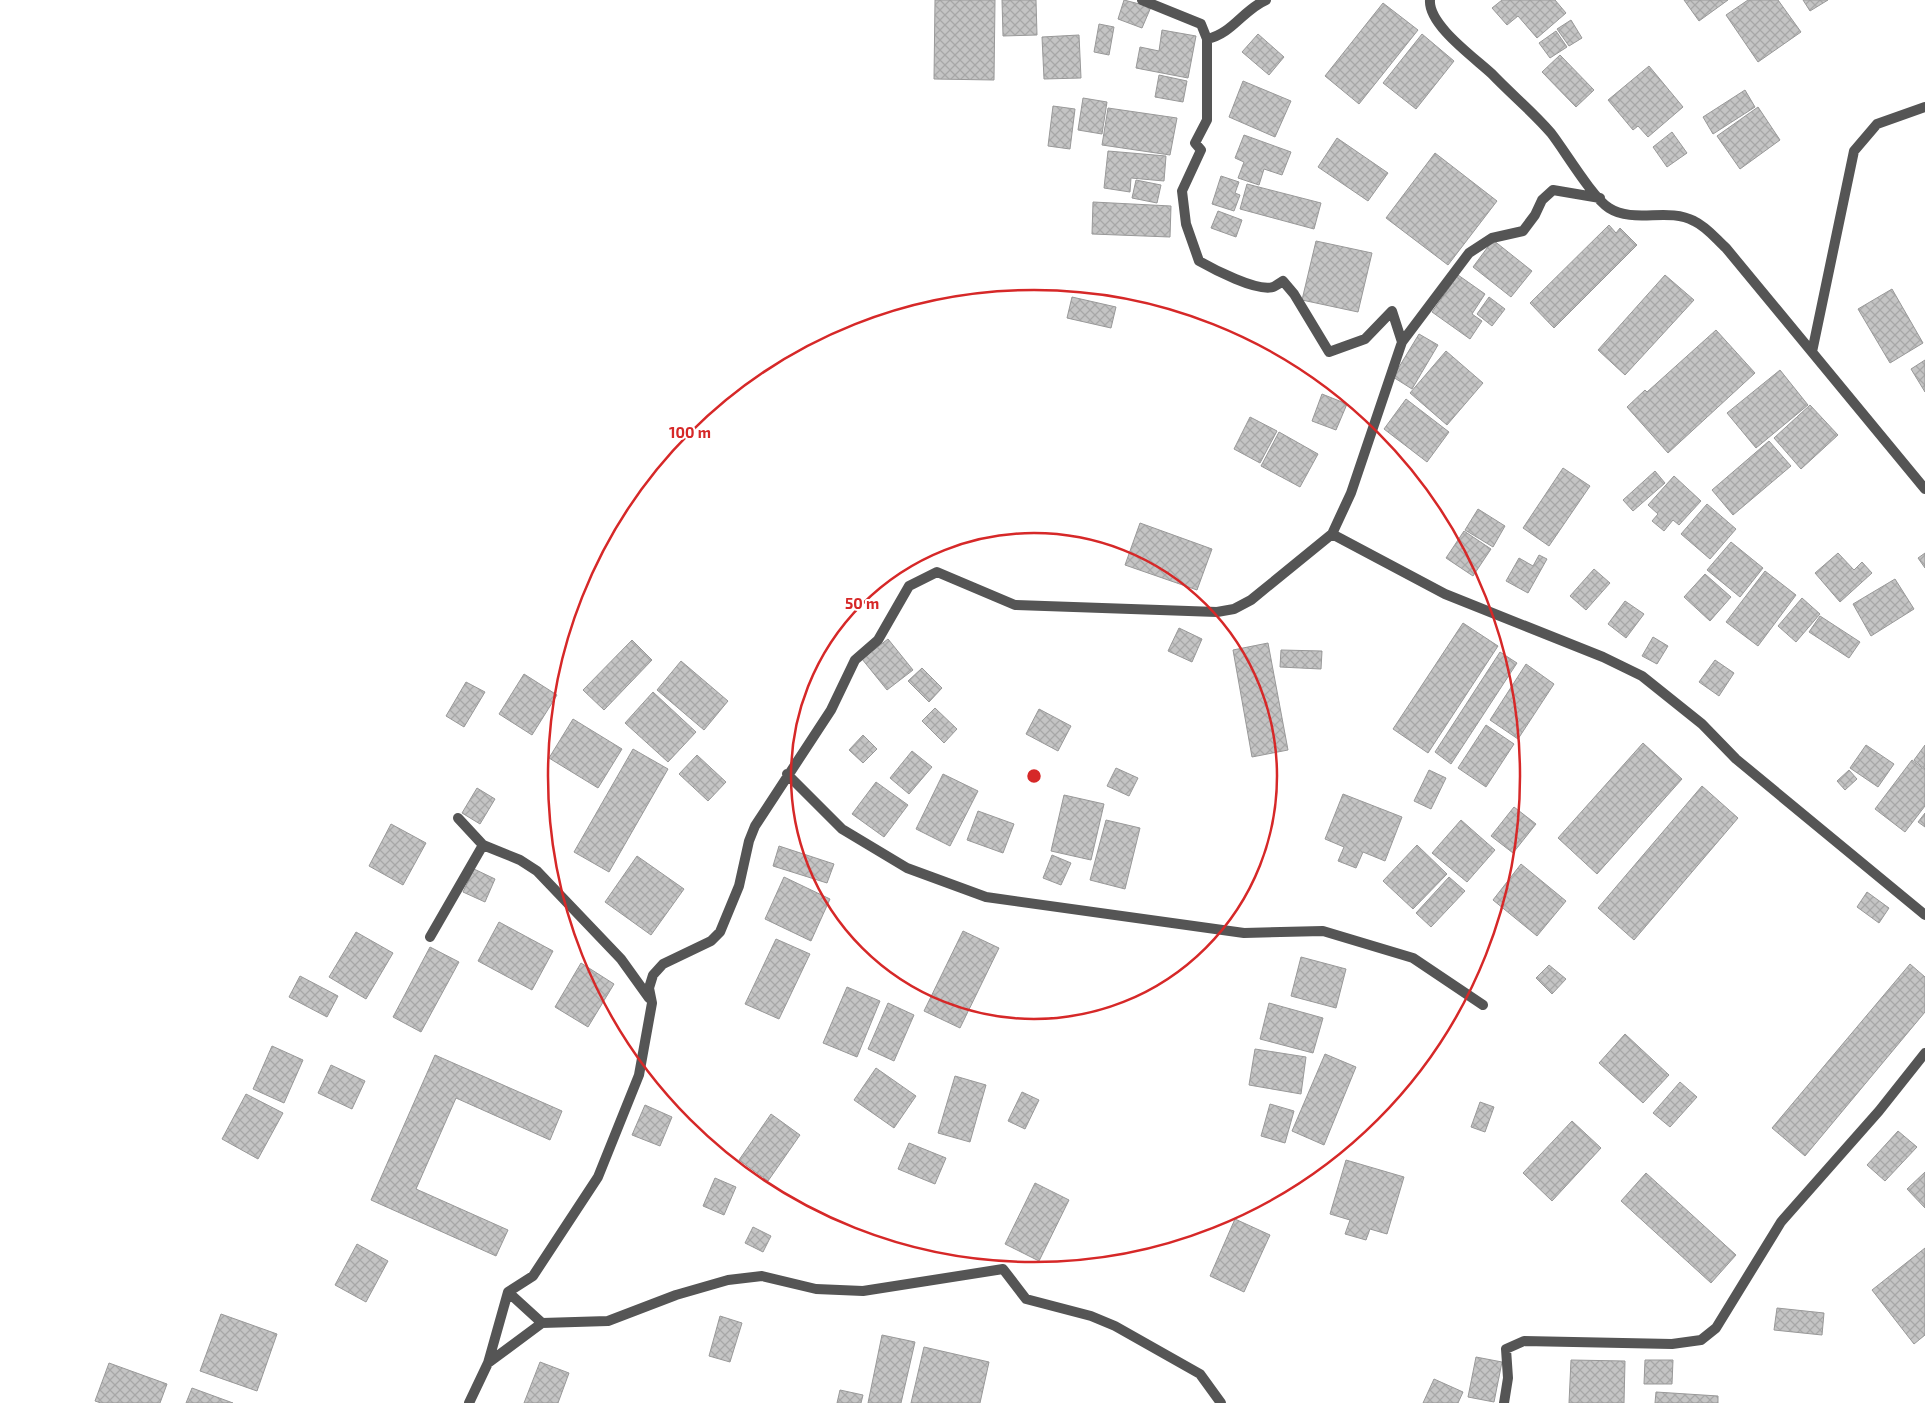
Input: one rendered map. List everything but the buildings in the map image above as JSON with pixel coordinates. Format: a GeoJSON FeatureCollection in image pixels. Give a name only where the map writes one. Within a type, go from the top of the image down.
{"type":"FeatureCollection","features":[{"type":"Feature","properties":{"kind":"street"},"geometry":{"type":"LineString","coordinates":[[1142,0],[1201,24],[1207,39],[1207,120],[1195,143],[1200,150],[1182,191],[1186,224],[1199,261],[1215,270],[1260,287],[1273,287],[1283,281],[1294,294],[1329,352],[1365,339],[1392,311],[1402,342]]}},
{"type":"Feature","properties":{"kind":"street"},"geometry":{"type":"LineString","coordinates":[[1207,39],[1216,37],[1227,30],[1257,4],[1266,0]]}},
{"type":"Feature","properties":{"kind":"street"},"geometry":{"type":"LineString","coordinates":[[1430,0],[1430,5],[1437,20],[1448,35],[1478,60],[1550,132],[1606,206],[1625,215],[1680,216],[1693,220],[1705,228],[1726,248],[1925,489]]}},
{"type":"Feature","properties":{"kind":"street"},"geometry":{"type":"LineString","coordinates":[[1812,352],[1854,152],[1877,124],[1925,106]]}},
{"type":"Feature","properties":{"kind":"street"},"geometry":{"type":"LineString","coordinates":[[469,1403],[488,1363],[508,1292],[533,1276],[598,1177],[639,1075],[652,1003],[648,988],[654,975],[663,964],[712,941],[720,932],[739,886],[752,833],[787,774],[831,710],[855,660],[878,640],[908,586],[937,572],[1015,605],[1217,612],[1234,609],[1251,600],[1332,534],[1351,493],[1402,342],[1469,253],[1492,238],[1523,231],[1528,227],[1547,194],[1553,190],[1600,198]]}},
{"type":"Feature","properties":{"kind":"street"},"geometry":{"type":"LineString","coordinates":[[1332,534],[1445,594],[1603,657],[1642,676],[1702,724],[1736,759],[1925,915]]}},
{"type":"Feature","properties":{"kind":"street"},"geometry":{"type":"LineString","coordinates":[[787,774],[842,829],[907,868],[986,897],[1244,933],[1324,931],[1413,958],[1482,1005]]}},
{"type":"Feature","properties":{"kind":"street"},"geometry":{"type":"LineString","coordinates":[[458,818],[484,845],[520,860],[537,871],[621,960],[652,1003]]}},
{"type":"Feature","properties":{"kind":"street"},"geometry":{"type":"LineString","coordinates":[[430,937],[484,845]]}},
{"type":"Feature","properties":{"kind":"street"},"geometry":{"type":"LineString","coordinates":[[1504,1403],[1508,1378],[1506,1349],[1524,1341],[1672,1344],[1701,1340],[1716,1328],[1781,1222],[1885,1104],[1925,1053]]}},
{"type":"Feature","properties":{"kind":"street"},"geometry":{"type":"LineString","coordinates":[[488,1363],[542,1323],[608,1322],[676,1295],[728,1280],[762,1276],[816,1289],[863,1291],[1003,1269],[1026,1299],[1091,1316],[1114,1326],[1200,1374],[1221,1403]]}},
{"type":"Feature","properties":{"kind":"street"},"geometry":{"type":"LineString","coordinates":[[508,1292],[542,1323]]}}]}
